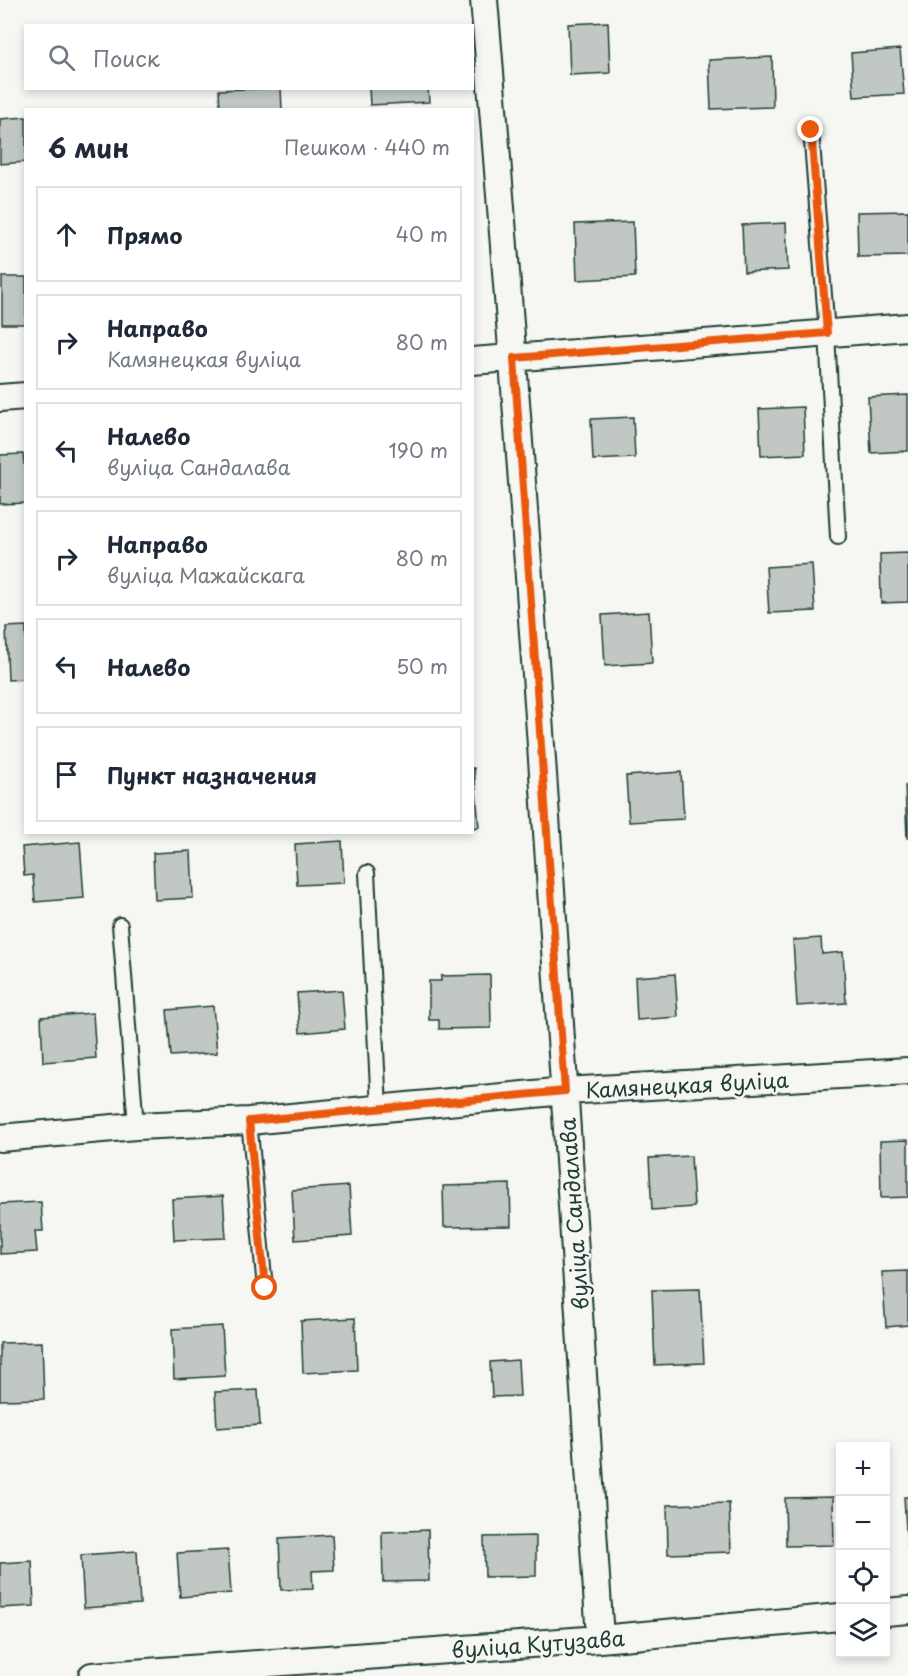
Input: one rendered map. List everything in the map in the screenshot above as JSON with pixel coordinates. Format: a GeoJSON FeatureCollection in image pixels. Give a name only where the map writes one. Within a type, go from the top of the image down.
{"type":"FeatureCollection","features":[{"type":"Feature","properties":{"kind":"street","name":"вуліца Сандалава"},"geometry":{"type":"LineString","coordinates":[[484,0],[514,358],[600,1639]]}},
{"type":"Feature","properties":{"kind":"street"},"geometry":{"type":"LineString","coordinates":[[474,361],[908,327]]}},
{"type":"Feature","properties":{"kind":"street"},"geometry":{"type":"LineString","coordinates":[[0,398],[24,396]]}},
{"type":"Feature","properties":{"kind":"street","name":"Камянецкая вуліца"},"geometry":{"type":"LineString","coordinates":[[0,1138],[136,1126],[249,1121],[565,1091],[908,1071]]}},
{"type":"Feature","properties":{"kind":"street"},"geometry":{"type":"LineString","coordinates":[[890,1612],[908,1610]]}},
{"type":"Feature","properties":{"kind":"street","name":"вуліца Кутузава"},"geometry":{"type":"LineString","coordinates":[[92,1676],[600,1639],[836,1617]]}},
{"type":"Feature","properties":{"kind":"lane"},"geometry":{"type":"LineString","coordinates":[[811,130],[827,333],[838,537]]}},
{"type":"Feature","properties":{"kind":"lane"},"geometry":{"type":"LineString","coordinates":[[367,873],[379,1108]]}},
{"type":"Feature","properties":{"kind":"lane"},"geometry":{"type":"LineString","coordinates":[[120,925],[136,1126]]}},
{"type":"Feature","properties":{"kind":"lane"},"geometry":{"type":"LineString","coordinates":[[249,1121],[265,1288]]}},
{"type":"Feature","properties":{"kind":"building"},"geometry":{"type":"Polygon","coordinates":[[[608,22],[610,73],[570,75],[568,24],[608,22]]]}},
{"type":"Feature","properties":{"kind":"building"},"geometry":{"type":"Polygon","coordinates":[[[900,49],[904,94],[854,97],[851,53],[900,49]]]}},
{"type":"Feature","properties":{"kind":"building"},"geometry":{"type":"Polygon","coordinates":[[[772,57],[773,107],[711,109],[709,60],[772,57]]]}},
{"type":"Feature","properties":{"kind":"building"},"geometry":{"type":"Polygon","coordinates":[[[219,90],[281,90],[282,108],[220,108],[219,90]]]}},
{"type":"Feature","properties":{"kind":"building"},"geometry":{"type":"Polygon","coordinates":[[[369,90],[428,90],[429,102],[370,105],[369,90]]]}},
{"type":"Feature","properties":{"kind":"building"},"geometry":{"type":"Polygon","coordinates":[[[24,117],[24,162],[0,164],[0,119],[24,117]]]}},
{"type":"Feature","properties":{"kind":"building"},"geometry":{"type":"Polygon","coordinates":[[[908,211],[908,256],[858,257],[857,212],[908,211]]]}},
{"type":"Feature","properties":{"kind":"building"},"geometry":{"type":"Polygon","coordinates":[[[633,222],[635,277],[577,280],[575,224],[633,222]]]}},
{"type":"Feature","properties":{"kind":"building"},"geometry":{"type":"Polygon","coordinates":[[[786,223],[788,270],[744,272],[742,225],[786,223]]]}},
{"type":"Feature","properties":{"kind":"building"},"geometry":{"type":"Polygon","coordinates":[[[2,277],[24,277],[24,324],[2,324],[2,277]]]}},
{"type":"Feature","properties":{"kind":"building"},"geometry":{"type":"Polygon","coordinates":[[[908,395],[908,451],[871,453],[868,397],[908,395]]]}},
{"type":"Feature","properties":{"kind":"building"},"geometry":{"type":"Polygon","coordinates":[[[803,407],[805,454],[761,456],[759,409],[803,407]]]}},
{"type":"Feature","properties":{"kind":"building"},"geometry":{"type":"Polygon","coordinates":[[[633,417],[635,458],[593,460],[591,419],[633,417]]]}},
{"type":"Feature","properties":{"kind":"building"},"geometry":{"type":"Polygon","coordinates":[[[23,454],[24,503],[0,504],[0,455],[23,454]]]}},
{"type":"Feature","properties":{"kind":"building"},"geometry":{"type":"Polygon","coordinates":[[[908,553],[908,602],[881,603],[880,554],[908,553]]]}},
{"type":"Feature","properties":{"kind":"building"},"geometry":{"type":"Polygon","coordinates":[[[812,564],[815,611],[769,613],[766,567],[812,564]]]}},
{"type":"Feature","properties":{"kind":"building"},"geometry":{"type":"Polygon","coordinates":[[[649,612],[652,663],[605,666],[602,615],[649,612]]]}},
{"type":"Feature","properties":{"kind":"building"},"geometry":{"type":"Polygon","coordinates":[[[24,626],[24,679],[8,680],[6,627],[24,626]]]}},
{"type":"Feature","properties":{"kind":"building"},"geometry":{"type":"Polygon","coordinates":[[[474,768],[479,827],[474,828],[474,768]]]}},
{"type":"Feature","properties":{"kind":"building"},"geometry":{"type":"Polygon","coordinates":[[[681,772],[684,819],[629,822],[626,776],[681,772]]]}},
{"type":"Feature","properties":{"kind":"building"},"geometry":{"type":"Polygon","coordinates":[[[908,785],[908,838],[907,838],[905,786],[908,785]]]}},
{"type":"Feature","properties":{"kind":"building"},"geometry":{"type":"Polygon","coordinates":[[[342,841],[344,883],[297,885],[295,844],[342,841]]]}},
{"type":"Feature","properties":{"kind":"building"},"geometry":{"type":"Polygon","coordinates":[[[80,842],[84,898],[35,902],[33,875],[24,876],[22,847],[80,842]]]}},
{"type":"Feature","properties":{"kind":"building"},"geometry":{"type":"Polygon","coordinates":[[[191,851],[193,898],[155,900],[153,853],[191,851]]]}},
{"type":"Feature","properties":{"kind":"building"},"geometry":{"type":"Polygon","coordinates":[[[821,938],[822,954],[843,952],[846,1003],[797,1006],[793,940],[821,938]]]}},
{"type":"Feature","properties":{"kind":"building"},"geometry":{"type":"Polygon","coordinates":[[[675,974],[678,1017],[637,1020],[635,977],[675,974]]]}},
{"type":"Feature","properties":{"kind":"building"},"geometry":{"type":"Polygon","coordinates":[[[490,975],[491,1028],[439,1029],[439,1020],[429,1020],[429,981],[441,981],[441,976],[490,975]]]}},
{"type":"Feature","properties":{"kind":"building"},"geometry":{"type":"Polygon","coordinates":[[[342,990],[345,1029],[300,1033],[297,993],[342,990]]]}},
{"type":"Feature","properties":{"kind":"building"},"geometry":{"type":"Polygon","coordinates":[[[213,1006],[217,1053],[171,1056],[167,1010],[213,1006]]]}},
{"type":"Feature","properties":{"kind":"building"},"geometry":{"type":"Polygon","coordinates":[[[93,1013],[96,1058],[43,1062],[41,1017],[93,1013]]]}},
{"type":"Feature","properties":{"kind":"building"},"geometry":{"type":"Polygon","coordinates":[[[908,1140],[908,1197],[881,1198],[880,1141],[908,1140]]]}},
{"type":"Feature","properties":{"kind":"building"},"geometry":{"type":"Polygon","coordinates":[[[691,1156],[694,1207],[652,1210],[649,1158],[691,1156]]]}},
{"type":"Feature","properties":{"kind":"building"},"geometry":{"type":"Polygon","coordinates":[[[510,1184],[511,1226],[444,1227],[443,1186],[510,1184]]]}},
{"type":"Feature","properties":{"kind":"building"},"geometry":{"type":"Polygon","coordinates":[[[349,1186],[352,1236],[295,1240],[292,1190],[349,1186]]]}},
{"type":"Feature","properties":{"kind":"building"},"geometry":{"type":"Polygon","coordinates":[[[223,1196],[226,1238],[174,1240],[172,1199],[223,1196]]]}},
{"type":"Feature","properties":{"kind":"building"},"geometry":{"type":"Polygon","coordinates":[[[41,1202],[43,1231],[35,1231],[37,1252],[0,1254],[0,1204],[41,1202]]]}},
{"type":"Feature","properties":{"kind":"building"},"geometry":{"type":"Polygon","coordinates":[[[908,1271],[908,1325],[886,1327],[882,1272],[908,1271]]]}},
{"type":"Feature","properties":{"kind":"building"},"geometry":{"type":"Polygon","coordinates":[[[700,1289],[704,1363],[655,1365],[652,1290],[700,1289]]]}},
{"type":"Feature","properties":{"kind":"building"},"geometry":{"type":"Polygon","coordinates":[[[355,1318],[357,1370],[303,1373],[301,1321],[355,1318]]]}},
{"type":"Feature","properties":{"kind":"building"},"geometry":{"type":"Polygon","coordinates":[[[222,1326],[225,1376],[174,1379],[172,1329],[222,1326]]]}},
{"type":"Feature","properties":{"kind":"building"},"geometry":{"type":"Polygon","coordinates":[[[42,1342],[44,1399],[0,1400],[0,1343],[42,1342]]]}},
{"type":"Feature","properties":{"kind":"building"},"geometry":{"type":"Polygon","coordinates":[[[518,1360],[520,1396],[492,1397],[490,1362],[518,1360]]]}},
{"type":"Feature","properties":{"kind":"building"},"geometry":{"type":"Polygon","coordinates":[[[258,1390],[260,1425],[217,1428],[215,1392],[258,1390]]]}},
{"type":"Feature","properties":{"kind":"building"},"geometry":{"type":"Polygon","coordinates":[[[833,1497],[834,1545],[786,1546],[785,1498],[833,1497]]]}},
{"type":"Feature","properties":{"kind":"building"},"geometry":{"type":"Polygon","coordinates":[[[904,1497],[908,1497],[908,1546],[907,1546],[904,1497]]]}},
{"type":"Feature","properties":{"kind":"building"},"geometry":{"type":"Polygon","coordinates":[[[729,1503],[731,1552],[668,1554],[667,1505],[729,1503]]]}},
{"type":"Feature","properties":{"kind":"building"},"geometry":{"type":"Polygon","coordinates":[[[428,1530],[429,1581],[383,1582],[382,1532],[428,1530]]]}},
{"type":"Feature","properties":{"kind":"building"},"geometry":{"type":"Polygon","coordinates":[[[332,1535],[334,1570],[312,1571],[313,1589],[281,1590],[279,1538],[332,1535]]]}},
{"type":"Feature","properties":{"kind":"building"},"geometry":{"type":"Polygon","coordinates":[[[536,1536],[536,1576],[485,1577],[484,1537],[536,1536]]]}},
{"type":"Feature","properties":{"kind":"building"},"geometry":{"type":"Polygon","coordinates":[[[228,1550],[231,1593],[180,1597],[177,1553],[228,1550]]]}},
{"type":"Feature","properties":{"kind":"building"},"geometry":{"type":"Polygon","coordinates":[[[137,1551],[140,1604],[84,1608],[81,1555],[137,1551]]]}},
{"type":"Feature","properties":{"kind":"building"},"geometry":{"type":"Polygon","coordinates":[[[32,1561],[34,1606],[0,1608],[0,1563],[32,1561]]]}},
{"type":"Feature","properties":{"kind":"route"},"geometry":{"type":"LineString","coordinates":[[265,1288],[249,1121],[565,1091],[514,358],[827,333],[811,130]]}}]}
